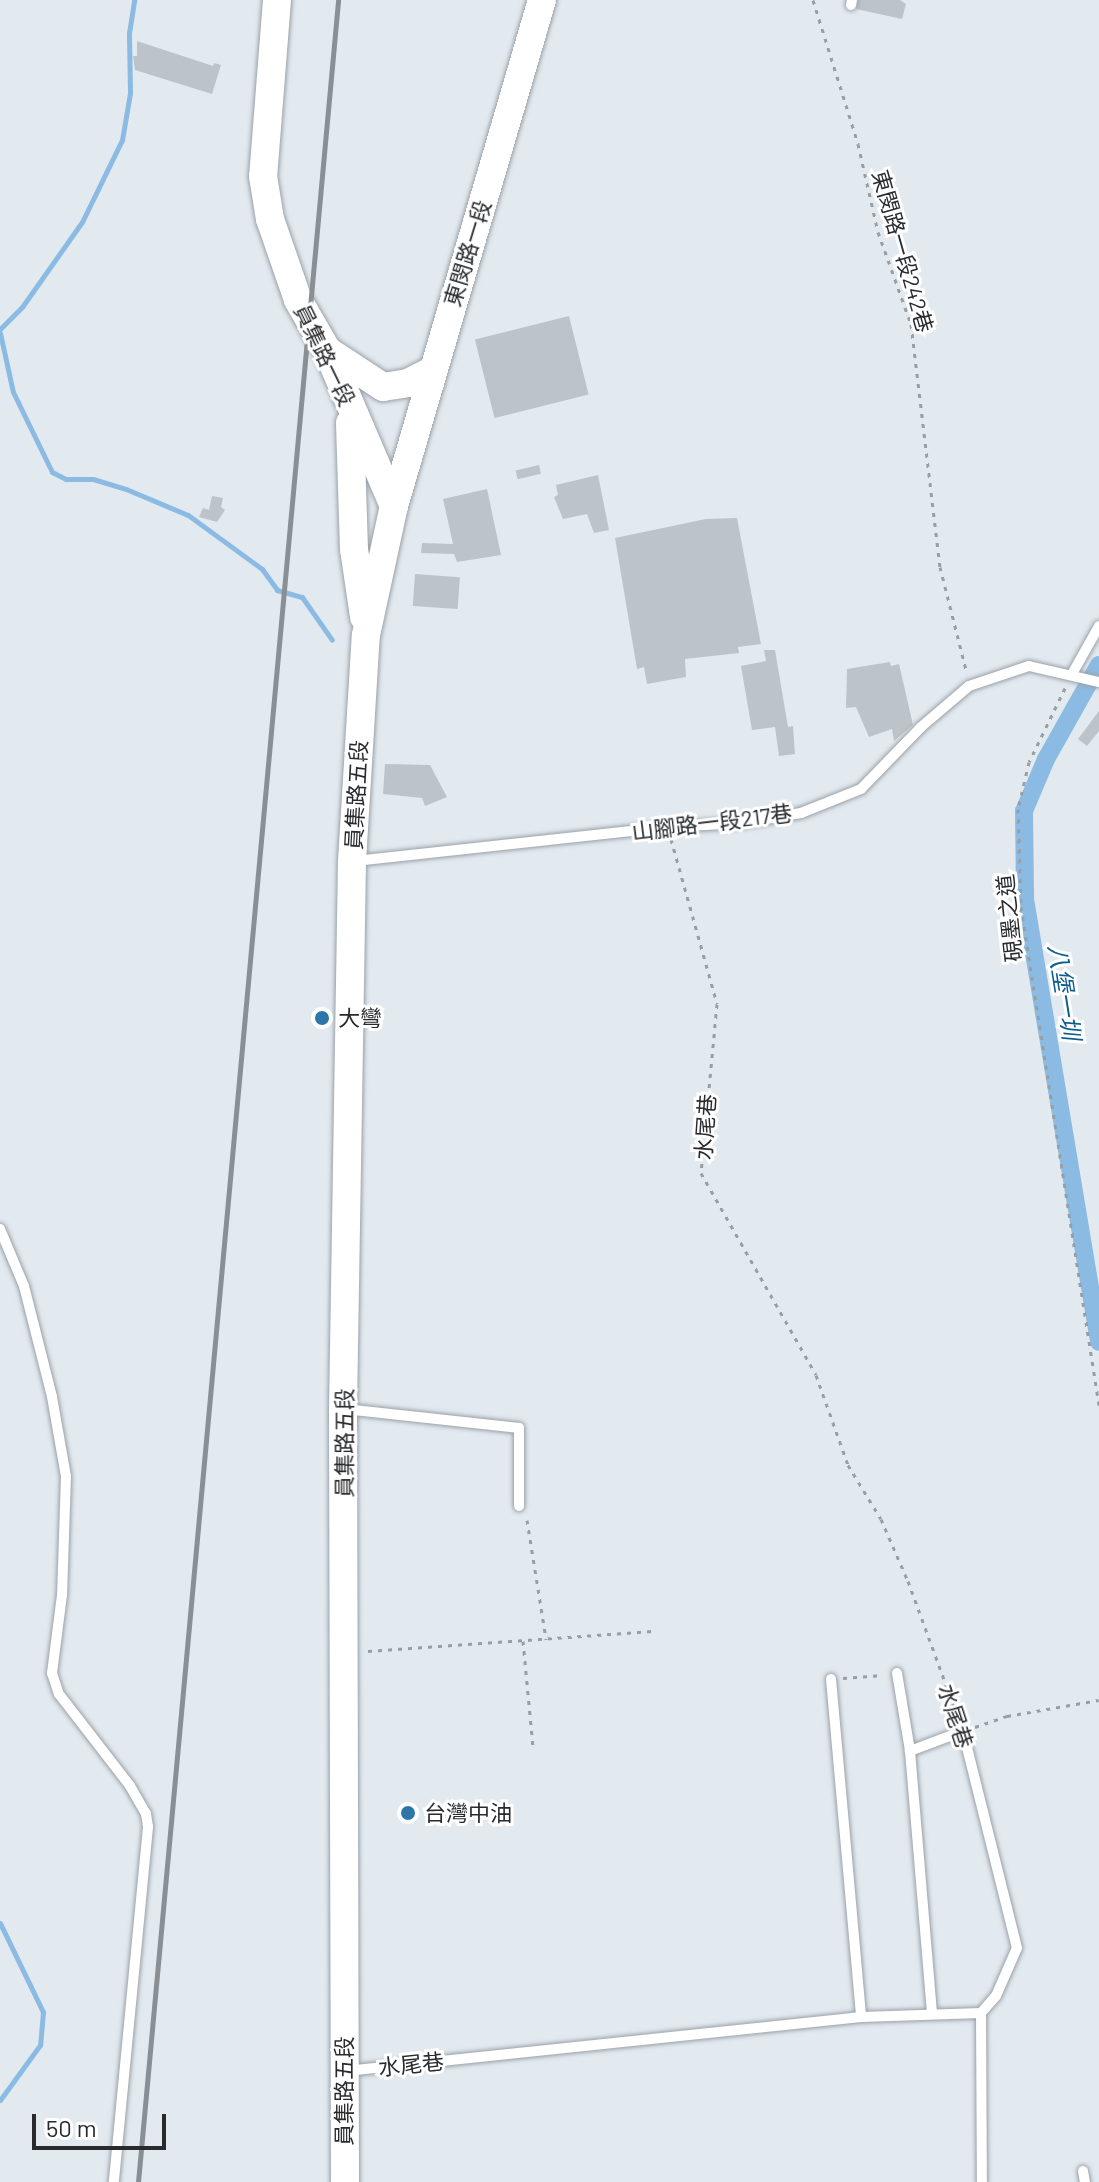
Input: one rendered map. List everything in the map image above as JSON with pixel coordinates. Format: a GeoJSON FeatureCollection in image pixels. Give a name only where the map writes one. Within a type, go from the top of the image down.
{"type":"FeatureCollection","features":[{"type":"Feature","properties":{"kind":"main road","name":"員集路一段"},"geometry":{"type":"LineString","coordinates":[[277,0],[263,176],[270,219],[286,274],[309,323],[327,350],[394,506]]}},
{"type":"Feature","properties":{"kind":"main road","name":"東閔路一段"},"geometry":{"type":"LineString","coordinates":[[394,506],[542,0]]}},
{"type":"Feature","properties":{"kind":"main road"},"geometry":{"type":"LineString","coordinates":[[327,350],[383,387],[408,383],[433,370]]}},
{"type":"Feature","properties":{"kind":"main road"},"geometry":{"type":"LineString","coordinates":[[343,387],[353,439],[354,549],[366,635]]}},
{"type":"Feature","properties":{"kind":"main road"},"geometry":{"type":"LineString","coordinates":[[366,635],[394,506]]}},
{"type":"Feature","properties":{"kind":"main road","name":"員集路五段"},"geometry":{"type":"LineString","coordinates":[[345,2182],[343,1409],[352,861],[366,635]]}},
{"type":"Feature","properties":{"kind":"lane"},"geometry":{"type":"LineString","coordinates":[[1072,674],[1099,626]]}},
{"type":"Feature","properties":{"kind":"lane","name":"山腳路一段217巷"},"geometry":{"type":"LineString","coordinates":[[352,861],[668,827],[742,823],[801,813],[861,789],[921,727],[969,686],[1029,666],[1099,682]]}},
{"type":"Feature","properties":{"kind":"lane"},"geometry":{"type":"LineString","coordinates":[[0,1229],[24,1286],[52,1397],[66,1476],[62,1595],[52,1673],[59,1694],[130,1786],[146,1814],[148,1827],[114,2182]]}},
{"type":"Feature","properties":{"kind":"lane"},"geometry":{"type":"LineString","coordinates":[[343,1409],[519,1428],[519,1506]]}},
{"type":"Feature","properties":{"kind":"lane"},"geometry":{"type":"LineString","coordinates":[[897,1673],[910,1751],[932,2012]]}},
{"type":"Feature","properties":{"kind":"lane"},"geometry":{"type":"LineString","coordinates":[[831,1679],[861,2017]]}},
{"type":"Feature","properties":{"kind":"lane"},"geometry":{"type":"LineString","coordinates":[[910,1751],[963,1731]]}},
{"type":"Feature","properties":{"kind":"lane","name":"水尾巷"},"geometry":{"type":"LineString","coordinates":[[344,2071],[861,2017],[932,2012],[981,2013],[1003,1983],[1017,1948],[963,1731]]}},
{"type":"Feature","properties":{"kind":"lane"},"geometry":{"type":"LineString","coordinates":[[981,2013],[982,2182]]}},
{"type":"Feature","properties":{"kind":"path","name":"東閔路一段242巷"},"geometry":{"type":"LineString","coordinates":[[813,0],[858,144],[878,232],[911,324],[940,567],[969,686]]}},
{"type":"Feature","properties":{"kind":"path","name":"硯墨之道"},"geometry":{"type":"LineString","coordinates":[[1072,674],[1029,762],[1018,809],[1021,907],[1099,1405]]}},
{"type":"Feature","properties":{"kind":"path","name":"水尾巷"},"geometry":{"type":"LineString","coordinates":[[668,827],[717,1004],[701,1173],[816,1375],[848,1465],[881,1519],[908,1581],[963,1731]]}},
{"type":"Feature","properties":{"kind":"path"},"geometry":{"type":"LineString","coordinates":[[527,1520],[546,1639]]}},
{"type":"Feature","properties":{"kind":"path"},"geometry":{"type":"LineString","coordinates":[[344,1653],[656,1631]]}},
{"type":"Feature","properties":{"kind":"path"},"geometry":{"type":"LineString","coordinates":[[523,1641],[533,1747]]}},
{"type":"Feature","properties":{"kind":"path"},"geometry":{"type":"LineString","coordinates":[[831,1679],[897,1673]]}},
{"type":"Feature","properties":{"kind":"path"},"geometry":{"type":"LineString","coordinates":[[963,1731],[1007,1716],[1099,1700]]}},
{"type":"Feature","properties":{"kind":"building"},"geometry":{"type":"Polygon","coordinates":[[[858,0],[900,0],[906,4],[902,19],[856,9],[858,0]]]}},
{"type":"Feature","properties":{"kind":"building"},"geometry":{"type":"Polygon","coordinates":[[[137,41],[213,66],[214,63],[221,65],[212,94],[135,70],[133,56],[137,56],[137,41]]]}},
{"type":"Feature","properties":{"kind":"building"},"geometry":{"type":"Polygon","coordinates":[[[569,316],[589,395],[494,418],[475,339],[569,316]]]}},
{"type":"Feature","properties":{"kind":"building"},"geometry":{"type":"Polygon","coordinates":[[[539,465],[541,474],[518,479],[516,470],[539,465]]]}},
{"type":"Feature","properties":{"kind":"building"},"geometry":{"type":"Polygon","coordinates":[[[598,475],[609,530],[594,533],[587,514],[563,519],[554,497],[558,495],[556,485],[598,475]]]}},
{"type":"Feature","properties":{"kind":"building"},"geometry":{"type":"Polygon","coordinates":[[[487,489],[501,555],[457,562],[454,554],[421,553],[422,543],[453,544],[443,499],[487,489]]]}},
{"type":"Feature","properties":{"kind":"building"},"geometry":{"type":"Polygon","coordinates":[[[212,496],[223,498],[221,507],[225,510],[217,522],[199,517],[203,508],[209,510],[212,496]]]}},
{"type":"Feature","properties":{"kind":"building"},"geometry":{"type":"Polygon","coordinates":[[[737,518],[761,644],[738,647],[739,653],[685,659],[686,677],[647,684],[644,667],[637,669],[615,538],[706,519],[737,518]]]}},
{"type":"Feature","properties":{"kind":"building"},"geometry":{"type":"Polygon","coordinates":[[[415,574],[460,577],[458,609],[413,606],[415,574]]]}},
{"type":"Feature","properties":{"kind":"building"},"geometry":{"type":"Polygon","coordinates":[[[764,650],[775,650],[788,727],[793,726],[795,754],[779,756],[775,727],[752,730],[741,666],[766,661],[764,650]]]}},
{"type":"Feature","properties":{"kind":"building"},"geometry":{"type":"Polygon","coordinates":[[[890,662],[891,666],[899,664],[913,725],[894,741],[892,729],[869,737],[856,707],[846,708],[847,669],[890,662]]]}},
{"type":"Feature","properties":{"kind":"building"},"geometry":{"type":"Polygon","coordinates":[[[1099,711],[1099,731],[1087,746],[1078,739],[1099,711]]]}},
{"type":"Feature","properties":{"kind":"building"},"geometry":{"type":"Polygon","coordinates":[[[385,764],[430,765],[447,797],[425,806],[422,798],[383,794],[385,764]]]}},
{"type":"Feature","properties":{"kind":"waterway"},"geometry":{"type":"LineString","coordinates":[[0,329],[22,307],[82,222],[122,140],[130,93],[129,33],[134,0]]}},
{"type":"Feature","properties":{"kind":"waterway"},"geometry":{"type":"LineString","coordinates":[[0,333],[13,392],[52,472],[66,479],[93,479],[126,489],[188,515],[262,569],[277,590],[302,597],[332,640]]}},
{"type":"Feature","properties":{"kind":"waterway","name":"八堡一圳"},"geometry":{"type":"LineString","coordinates":[[1099,665],[1046,759],[1024,811],[1025,899],[1099,1342]]}},
{"type":"Feature","properties":{"kind":"waterway"},"geometry":{"type":"LineString","coordinates":[[0,1923],[43,2012],[40,2045],[0,2100]]}},
{"type":"Feature","properties":{"kind":"railway"},"geometry":{"type":"LineString","coordinates":[[138,2182],[338,0]]}},
{"type":"Feature","properties":{"kind":"place","name":"大彎"},"geometry":{"type":"Point","coordinates":[322,1018]}},
{"type":"Feature","properties":{"kind":"place","name":"台灣中油"},"geometry":{"type":"Point","coordinates":[408,1813]}}]}
